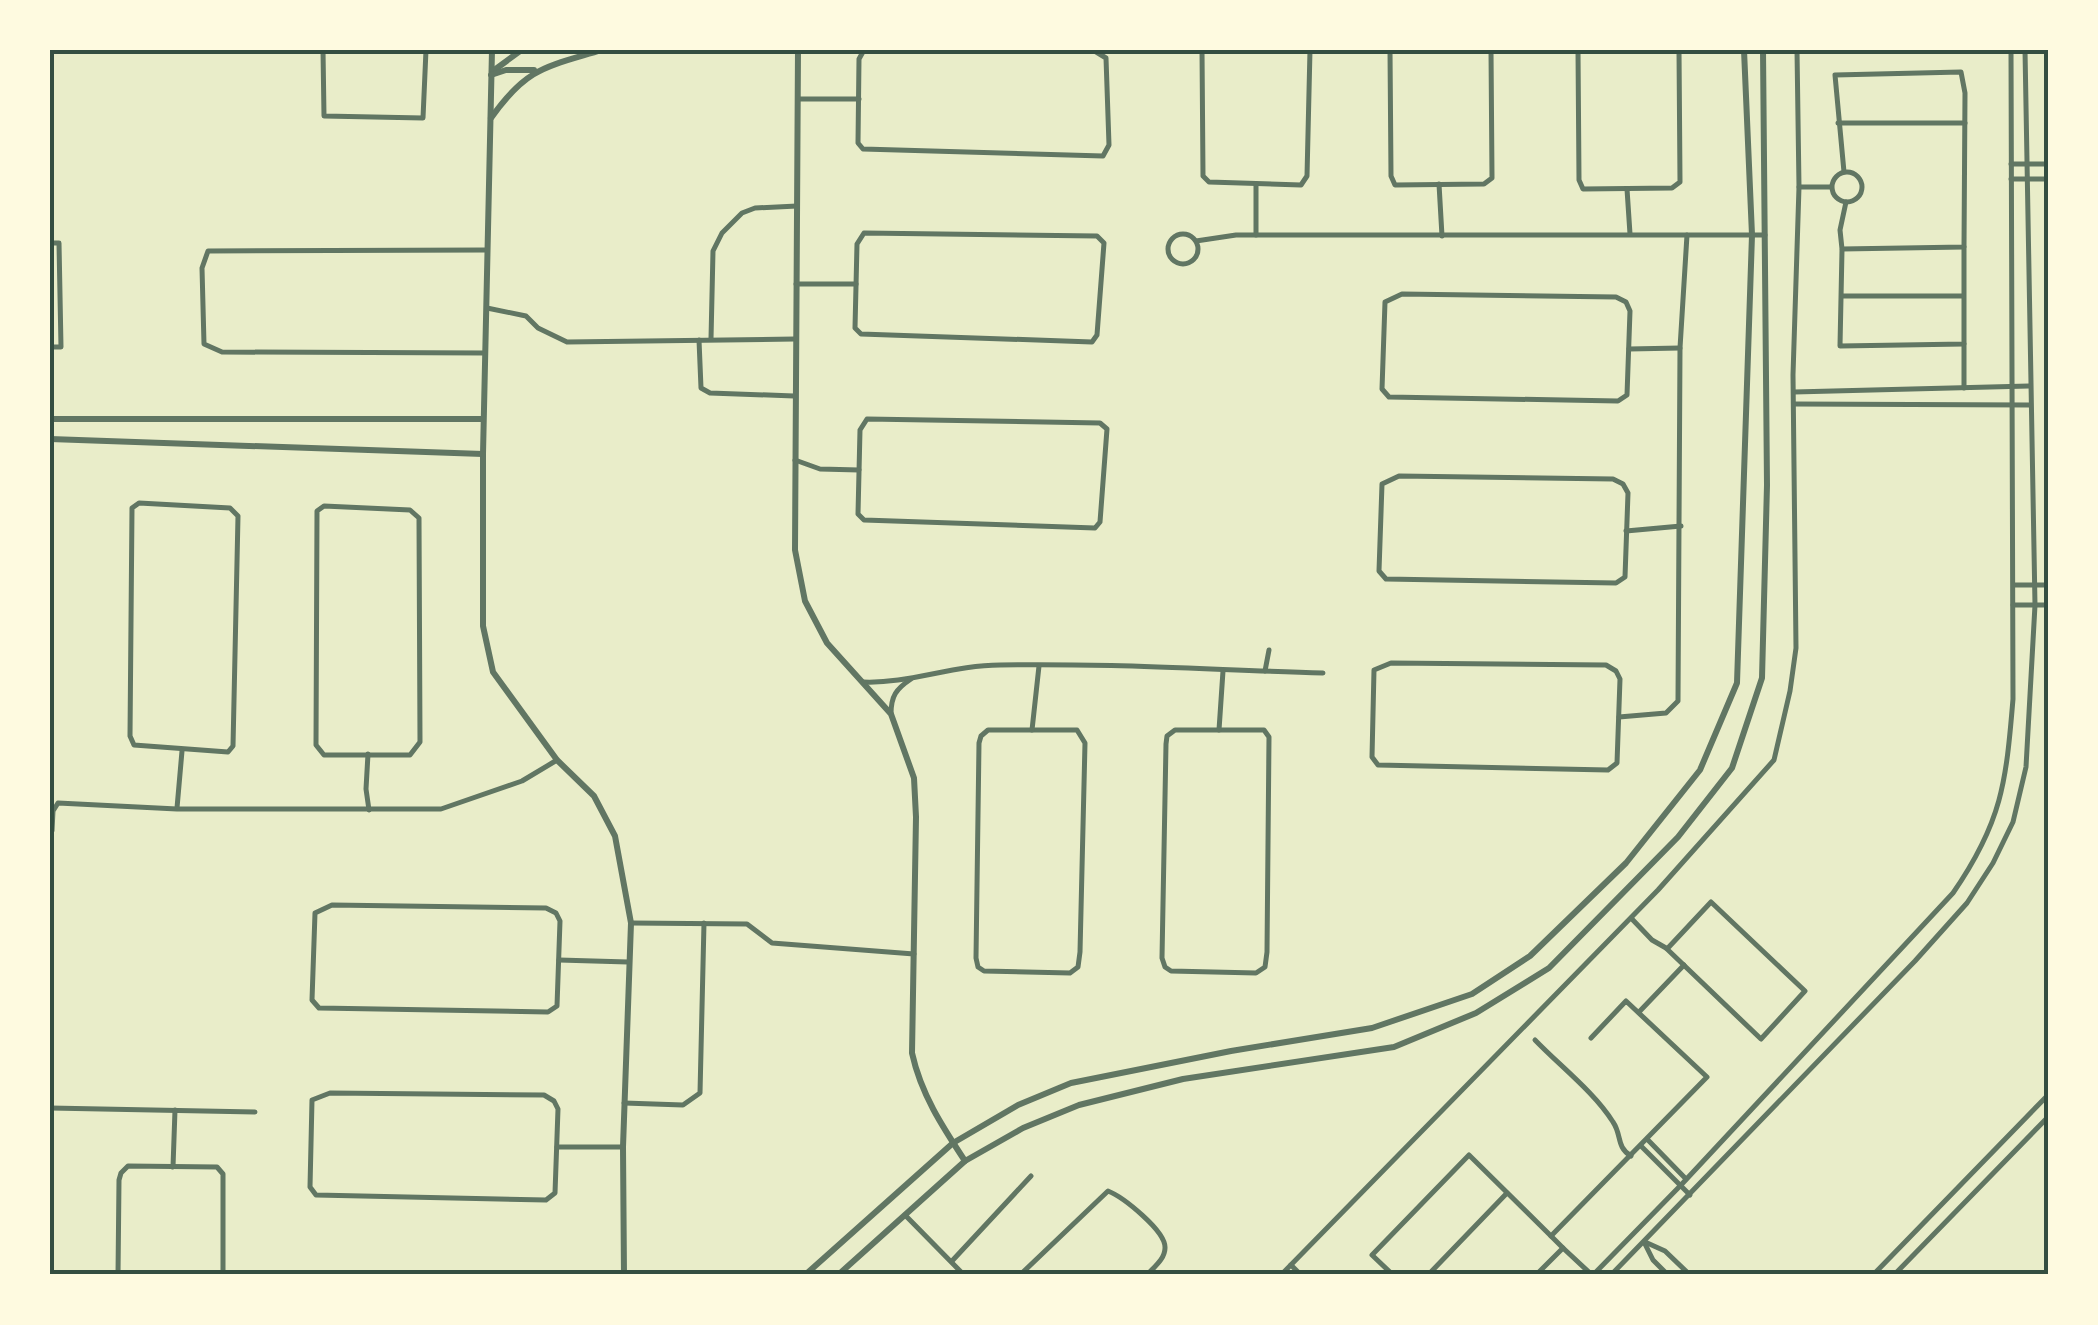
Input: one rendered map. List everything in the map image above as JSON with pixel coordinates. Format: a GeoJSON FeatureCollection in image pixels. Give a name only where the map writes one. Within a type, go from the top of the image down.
{"type":"FeatureCollection","features":[{"type":"Feature","properties":{"kind":"street"},"geometry":{"type":"LineString","coordinates":[[323,50],[324,116],[423,118],[426,50]]}},
{"type":"Feature","properties":{"kind":"street"},"geometry":{"type":"LineString","coordinates":[[492,50],[482,454],[483,626],[493,672],[557,760],[594,796],[610,825],[631,923],[623,1147],[624,1275]]}},
{"type":"Feature","properties":{"kind":"street"},"geometry":{"type":"LineString","coordinates":[[492,74],[521,50]]}},
{"type":"Feature","properties":{"kind":"street"},"geometry":{"type":"LineString","coordinates":[[492,74],[536,70],[602,50]]}},
{"type":"Feature","properties":{"kind":"street"},"geometry":{"type":"LineString","coordinates":[[798,50],[795,550],[804,601],[827,643],[890,714],[914,778],[912,1052],[920,1086],[965,1161]]}},
{"type":"Feature","properties":{"kind":"street"},"geometry":{"type":"LineString","coordinates":[[864,50],[860,59],[858,144],[870,151],[1103,156],[1109,145],[1106,58],[1092,50],[1060,50]]}},
{"type":"Feature","properties":{"kind":"street"},"geometry":{"type":"LineString","coordinates":[[1202,50],[1203,176],[1209,182],[1301,185],[1307,176],[1310,50]]}},
{"type":"Feature","properties":{"kind":"street"},"geometry":{"type":"LineString","coordinates":[[1390,50],[1391,176],[1395,184],[1484,184],[1492,178],[1491,50]]}},
{"type":"Feature","properties":{"kind":"street"},"geometry":{"type":"LineString","coordinates":[[1578,50],[1578,180],[1583,189],[1672,188],[1680,182],[1679,50]]}},
{"type":"Feature","properties":{"kind":"street"},"geometry":{"type":"LineString","coordinates":[[805,1275],[953,1143],[1018,1105],[1071,1083],[1372,1028],[1472,994],[1530,956],[1626,863],[1700,770],[1737,683],[1752,236],[1744,50]]}},
{"type":"Feature","properties":{"kind":"street"},"geometry":{"type":"LineString","coordinates":[[838,1275],[965,1161],[1024,1128],[1079,1105],[1183,1080],[1394,1047],[1476,1013],[1549,968],[1678,837],[1732,768],[1762,678],[1767,485],[1763,50]]}},
{"type":"Feature","properties":{"kind":"street"},"geometry":{"type":"LineString","coordinates":[[1281,1275],[1630,918],[1774,760],[1796,648],[1797,50]]}},
{"type":"Feature","properties":{"kind":"street"},"geometry":{"type":"LineString","coordinates":[[1393,1275],[1372,1255],[1468,1155],[1593,1275],[1926,924],[1973,864],[2001,802],[2013,699],[2011,50]]}},
{"type":"Feature","properties":{"kind":"street"},"geometry":{"type":"LineString","coordinates":[[1610,1275],[1690,1196],[1967,903],[1993,864],[2013,822],[2026,767],[2035,605],[2025,50]]}},
{"type":"Feature","properties":{"kind":"street"},"geometry":{"type":"LineString","coordinates":[[490,118],[505,98],[536,70]]}},
{"type":"Feature","properties":{"kind":"street"},"geometry":{"type":"LineString","coordinates":[[1844,172],[1836,75],[1961,72],[1965,123],[1964,388]]}},
{"type":"Feature","properties":{"kind":"street"},"geometry":{"type":"LineString","coordinates":[[798,99],[859,99]]}},
{"type":"Feature","properties":{"kind":"street"},"geometry":{"type":"LineString","coordinates":[[1838,123],[1965,123]]}},
{"type":"Feature","properties":{"kind":"street"},"geometry":{"type":"LineString","coordinates":[[2011,164],[2048,164]]}},
{"type":"Feature","properties":{"kind":"street"},"geometry":{"type":"LineString","coordinates":[[1832,187],[1836,177],[1844,172]]}},
{"type":"Feature","properties":{"kind":"street"},"geometry":{"type":"LineString","coordinates":[[1832,187],[1838,198],[1846,202],[1856,199],[1862,186],[1858,177],[1844,172]]}},
{"type":"Feature","properties":{"kind":"street"},"geometry":{"type":"LineString","coordinates":[[2011,180],[2048,179]]}},
{"type":"Feature","properties":{"kind":"street"},"geometry":{"type":"LineString","coordinates":[[1256,184],[1256,235]]}},
{"type":"Feature","properties":{"kind":"street"},"geometry":{"type":"LineString","coordinates":[[1439,184],[1442,236]]}},
{"type":"Feature","properties":{"kind":"street"},"geometry":{"type":"LineString","coordinates":[[1799,187],[1832,187]]}},
{"type":"Feature","properties":{"kind":"street"},"geometry":{"type":"LineString","coordinates":[[1627,189],[1630,234]]}},
{"type":"Feature","properties":{"kind":"street"},"geometry":{"type":"LineString","coordinates":[[1846,202],[1840,230],[1840,346],[1964,344]]}},
{"type":"Feature","properties":{"kind":"street"},"geometry":{"type":"LineString","coordinates":[[711,340],[712,250],[722,233],[742,213],[755,208],[797,206]]}},
{"type":"Feature","properties":{"kind":"street"},"geometry":{"type":"LineString","coordinates":[[864,233],[1090,235],[1104,243],[1100,330],[1092,342],[867,336],[855,328],[856,284],[857,244],[864,233]]}},
{"type":"Feature","properties":{"kind":"street"},"geometry":{"type":"LineString","coordinates":[[1196,241],[1198,255],[1192,262],[1182,264],[1170,257],[1168,246],[1178,235],[1188,234],[1196,241],[1256,235],[1765,235]]}},
{"type":"Feature","properties":{"kind":"street"},"geometry":{"type":"LineString","coordinates":[[1619,718],[1666,712],[1678,701],[1680,348],[1687,235]]}},
{"type":"Feature","properties":{"kind":"street"},"geometry":{"type":"LineString","coordinates":[[50,243],[59,243],[61,347],[50,347]]}},
{"type":"Feature","properties":{"kind":"street"},"geometry":{"type":"LineString","coordinates":[[1842,249],[1964,247]]}},
{"type":"Feature","properties":{"kind":"street"},"geometry":{"type":"LineString","coordinates":[[485,354],[222,352],[204,344],[202,268],[208,252],[487,250]]}},
{"type":"Feature","properties":{"kind":"street"},"geometry":{"type":"LineString","coordinates":[[796,284],[856,284]]}},
{"type":"Feature","properties":{"kind":"street"},"geometry":{"type":"LineString","coordinates":[[1402,294],[1616,297],[1626,302],[1630,310],[1629,349],[1628,395],[1618,402],[1388,397],[1382,389],[1385,302],[1402,294]]}},
{"type":"Feature","properties":{"kind":"street"},"geometry":{"type":"LineString","coordinates":[[1843,296],[1963,296]]}},
{"type":"Feature","properties":{"kind":"street"},"geometry":{"type":"LineString","coordinates":[[486,308],[526,316],[538,328],[567,342],[795,339]]}},
{"type":"Feature","properties":{"kind":"street"},"geometry":{"type":"LineString","coordinates":[[699,340],[701,388],[710,394],[794,396]]}},
{"type":"Feature","properties":{"kind":"street"},"geometry":{"type":"LineString","coordinates":[[1629,349],[1680,348]]}},
{"type":"Feature","properties":{"kind":"street"},"geometry":{"type":"LineString","coordinates":[[1794,392],[2029,386]]}},
{"type":"Feature","properties":{"kind":"street"},"geometry":{"type":"LineString","coordinates":[[1794,404],[2029,405]]}},
{"type":"Feature","properties":{"kind":"street"},"geometry":{"type":"LineString","coordinates":[[50,419],[483,419]]}},
{"type":"Feature","properties":{"kind":"street"},"geometry":{"type":"LineString","coordinates":[[867,419],[1093,421],[1107,429],[1102,516],[1095,528],[870,522],[858,514],[860,470],[860,430],[867,419]]}},
{"type":"Feature","properties":{"kind":"street"},"geometry":{"type":"LineString","coordinates":[[50,439],[482,454]]}},
{"type":"Feature","properties":{"kind":"street"},"geometry":{"type":"LineString","coordinates":[[795,460],[820,468],[860,470]]}},
{"type":"Feature","properties":{"kind":"street"},"geometry":{"type":"LineString","coordinates":[[1399,476],[1613,479],[1624,484],[1628,492],[1626,531],[1625,577],[1616,583],[1386,578],[1380,571],[1382,484],[1399,476]]}},
{"type":"Feature","properties":{"kind":"street"},"geometry":{"type":"LineString","coordinates":[[139,503],[230,508],[238,516],[233,746],[228,752],[182,751],[134,746],[130,736],[132,508],[139,503]]}},
{"type":"Feature","properties":{"kind":"street"},"geometry":{"type":"LineString","coordinates":[[324,506],[410,510],[418,518],[420,742],[410,755],[368,754],[324,754],[316,745],[317,512],[324,506]]}},
{"type":"Feature","properties":{"kind":"street"},"geometry":{"type":"LineString","coordinates":[[1626,531],[1681,526]]}},
{"type":"Feature","properties":{"kind":"street"},"geometry":{"type":"LineString","coordinates":[[2014,586],[2048,586]]}},
{"type":"Feature","properties":{"kind":"street"},"geometry":{"type":"LineString","coordinates":[[2014,605],[2048,605]]}},
{"type":"Feature","properties":{"kind":"street"},"geometry":{"type":"LineString","coordinates":[[1265,672],[1270,650]]}},
{"type":"Feature","properties":{"kind":"street"},"geometry":{"type":"LineString","coordinates":[[1392,663],[1606,666],[1616,671],[1620,679],[1619,718],[1617,764],[1608,770],[1378,765],[1372,757],[1374,670],[1392,663]]}},
{"type":"Feature","properties":{"kind":"street"},"geometry":{"type":"LineString","coordinates":[[863,682],[888,683],[918,674],[996,664],[1322,673]]}},
{"type":"Feature","properties":{"kind":"street"},"geometry":{"type":"LineString","coordinates":[[1032,730],[1039,666]]}},
{"type":"Feature","properties":{"kind":"street"},"geometry":{"type":"LineString","coordinates":[[1219,730],[1223,670]]}},
{"type":"Feature","properties":{"kind":"street"},"geometry":{"type":"LineString","coordinates":[[890,714],[896,690],[918,674]]}},
{"type":"Feature","properties":{"kind":"street"},"geometry":{"type":"LineString","coordinates":[[988,730],[1032,730],[1077,730],[1085,743],[1078,967],[1070,973],[984,971],[978,967],[976,958],[979,744],[988,730]]}},
{"type":"Feature","properties":{"kind":"street"},"geometry":{"type":"LineString","coordinates":[[1175,730],[1219,730],[1264,730],[1271,743],[1264,967],[1256,973],[1171,971],[1162,958],[1168,736],[1175,730]]}},
{"type":"Feature","properties":{"kind":"street"},"geometry":{"type":"LineString","coordinates":[[177,809],[182,751]]}},
{"type":"Feature","properties":{"kind":"street"},"geometry":{"type":"LineString","coordinates":[[368,754],[369,810]]}},
{"type":"Feature","properties":{"kind":"street"},"geometry":{"type":"LineString","coordinates":[[52,831],[58,803],[177,809],[441,809],[522,780],[557,760]]}},
{"type":"Feature","properties":{"kind":"street"},"geometry":{"type":"LineString","coordinates":[[1630,918],[1652,940],[1668,949],[1761,1039],[1804,991],[1711,902],[1668,949]]}},
{"type":"Feature","properties":{"kind":"street"},"geometry":{"type":"LineString","coordinates":[[332,905],[546,908],[556,913],[560,922],[559,960],[558,1006],[548,1012],[318,1008],[312,1000],[314,913],[332,905]]}},
{"type":"Feature","properties":{"kind":"street"},"geometry":{"type":"LineString","coordinates":[[631,923],[747,924],[772,943],[914,954]]}},
{"type":"Feature","properties":{"kind":"street"},"geometry":{"type":"LineString","coordinates":[[624,1103],[683,1105],[700,1093],[704,923]]}},
{"type":"Feature","properties":{"kind":"street"},"geometry":{"type":"LineString","coordinates":[[559,960],[628,962]]}},
{"type":"Feature","properties":{"kind":"street"},"geometry":{"type":"LineString","coordinates":[[1639,1012],[1684,965]]}},
{"type":"Feature","properties":{"kind":"street"},"geometry":{"type":"LineString","coordinates":[[1551,1236],[1707,1077],[1626,1001],[1591,1038]]}},
{"type":"Feature","properties":{"kind":"street"},"geometry":{"type":"LineString","coordinates":[[1534,1040],[1607,1114],[1617,1128],[1619,1144],[1631,1156]]}},
{"type":"Feature","properties":{"kind":"street"},"geometry":{"type":"LineString","coordinates":[[330,1092],[544,1095],[554,1100],[558,1109],[557,1147],[555,1193],[546,1200],[316,1195],[310,1187],[312,1100],[330,1092]]}},
{"type":"Feature","properties":{"kind":"street"},"geometry":{"type":"LineString","coordinates":[[1873,1275],[2048,1095]]}},
{"type":"Feature","properties":{"kind":"street"},"geometry":{"type":"LineString","coordinates":[[50,1108],[255,1112]]}},
{"type":"Feature","properties":{"kind":"street"},"geometry":{"type":"LineString","coordinates":[[172,1167],[175,1110]]}},
{"type":"Feature","properties":{"kind":"street"},"geometry":{"type":"LineString","coordinates":[[1894,1275],[2048,1117]]}},
{"type":"Feature","properties":{"kind":"street"},"geometry":{"type":"LineString","coordinates":[[1646,1138],[1684,1182],[1690,1196]]}},
{"type":"Feature","properties":{"kind":"street"},"geometry":{"type":"LineString","coordinates":[[1641,1146],[1684,1182]]}},
{"type":"Feature","properties":{"kind":"street"},"geometry":{"type":"LineString","coordinates":[[557,1147],[623,1147]]}},
{"type":"Feature","properties":{"kind":"street"},"geometry":{"type":"LineString","coordinates":[[118,1275],[121,1173],[128,1166],[217,1167],[223,1174],[223,1275]]}},
{"type":"Feature","properties":{"kind":"street"},"geometry":{"type":"LineString","coordinates":[[952,1261],[1031,1176]]}},
{"type":"Feature","properties":{"kind":"street"},"geometry":{"type":"LineString","coordinates":[[1020,1275],[1108,1190],[1118,1194],[1164,1236],[1163,1258],[1146,1275]]}},
{"type":"Feature","properties":{"kind":"street"},"geometry":{"type":"LineString","coordinates":[[1428,1275],[1507,1193]]}},
{"type":"Feature","properties":{"kind":"street"},"geometry":{"type":"LineString","coordinates":[[905,1214],[964,1275]]}},
{"type":"Feature","properties":{"kind":"street"},"geometry":{"type":"LineString","coordinates":[[1643,1241],[1653,1260],[1668,1275]]}},
{"type":"Feature","properties":{"kind":"street"},"geometry":{"type":"LineString","coordinates":[[1643,1241],[1665,1251],[1690,1275]]}},
{"type":"Feature","properties":{"kind":"street"},"geometry":{"type":"LineString","coordinates":[[1536,1275],[1563,1248]]}},
{"type":"Feature","properties":{"kind":"street"},"geometry":{"type":"LineString","coordinates":[[1291,1265],[1301,1275]]}},
{"type":"Feature","properties":{"kind":"street"},"geometry":{"type":"LineString","coordinates":[[323,1275],[489,1275]]}}]}
